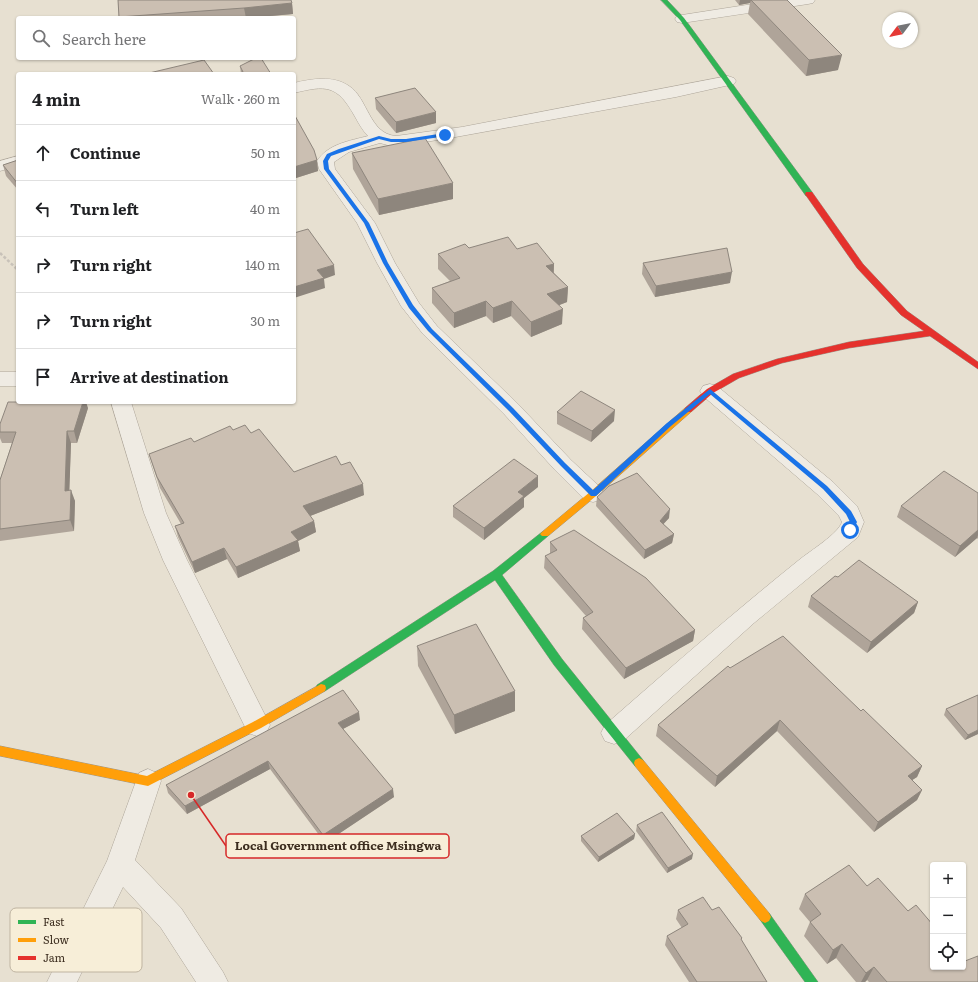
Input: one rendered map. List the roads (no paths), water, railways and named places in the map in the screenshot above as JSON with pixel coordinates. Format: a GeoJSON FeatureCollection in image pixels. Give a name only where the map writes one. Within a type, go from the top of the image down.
{"type":"FeatureCollection","features":[{"type":"Feature","properties":{"kind":"street"},"geometry":{"type":"LineString","coordinates":[[664,0],[682,19],[728,81],[860,266],[904,312],[978,366]]}},
{"type":"Feature","properties":{"kind":"street"},"geometry":{"type":"LineString","coordinates":[[682,19],[808,0]]}},
{"type":"Feature","properties":{"kind":"street"},"geometry":{"type":"LineString","coordinates":[[296,88],[320,84],[335,85],[346,91],[354,100],[362,118],[370,130],[379,138],[391,141],[406,141],[674,93],[728,81]]}},
{"type":"Feature","properties":{"kind":"street"},"geometry":{"type":"LineString","coordinates":[[379,138],[329,155],[325,161],[327,169],[366,223],[386,263],[411,306],[430,330],[511,409],[563,465],[593,494]]}},
{"type":"Feature","properties":{"kind":"street"},"geometry":{"type":"LineString","coordinates":[[0,166],[16,161]]}},
{"type":"Feature","properties":{"kind":"street"},"geometry":{"type":"LineString","coordinates":[[0,751],[148,782],[311,695],[496,574],[593,494],[669,425],[710,391],[736,376],[780,361],[849,345],[932,333]]}},
{"type":"Feature","properties":{"kind":"street"},"geometry":{"type":"LineString","coordinates":[[0,379],[16,378]]}},
{"type":"Feature","properties":{"kind":"street"},"geometry":{"type":"LineString","coordinates":[[614,733],[746,616],[834,545],[850,530],[853,522],[849,512],[825,488],[710,391]]}},
{"type":"Feature","properties":{"kind":"street"},"geometry":{"type":"LineString","coordinates":[[122,404],[155,514],[175,560],[257,725]]}},
{"type":"Feature","properties":{"kind":"street"},"geometry":{"type":"LineString","coordinates":[[496,574],[558,662],[614,733],[762,913],[812,982]]}},
{"type":"Feature","properties":{"kind":"street"},"geometry":{"type":"LineString","coordinates":[[98,908],[120,864],[148,782]]}},
{"type":"Feature","properties":{"kind":"street"},"geometry":{"type":"LineString","coordinates":[[120,864],[171,918],[213,982]]}},
{"type":"Feature","properties":{"kind":"street"},"geometry":{"type":"LineString","coordinates":[[62,982],[67,972]]}},
{"type":"Feature","properties":{"kind":"place","name":"Local Government office Msingwa"},"geometry":{"type":"Point","coordinates":[191,795]}}]}
